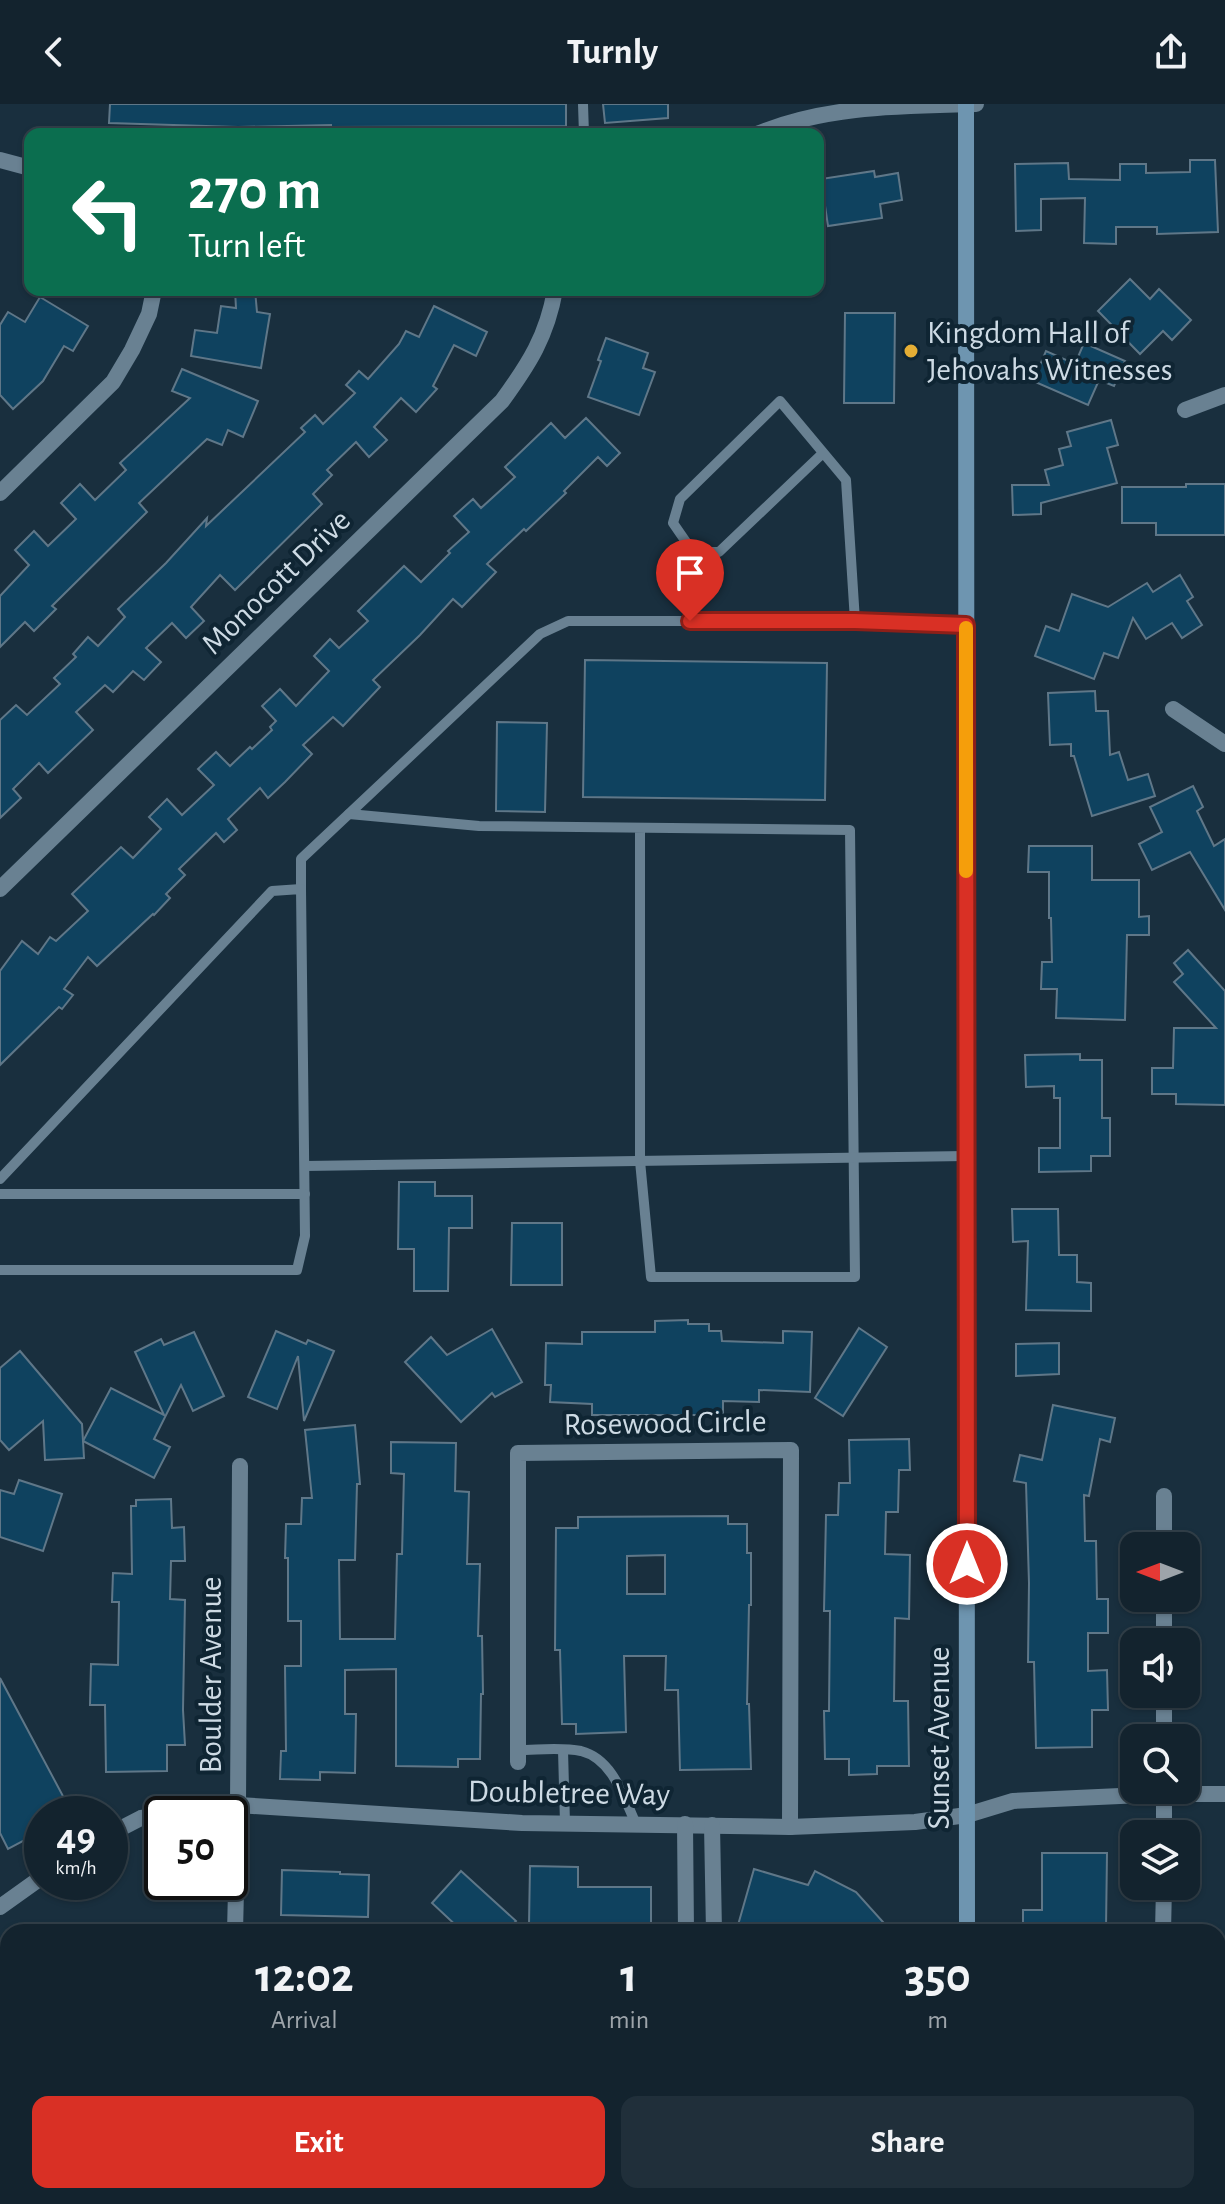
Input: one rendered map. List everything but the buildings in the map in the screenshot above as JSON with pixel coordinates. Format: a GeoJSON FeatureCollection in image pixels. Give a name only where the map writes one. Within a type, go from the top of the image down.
{"type":"FeatureCollection","features":[{"type":"Feature","properties":{"kind":"main road","name":"Sunset Avenue"},"geometry":{"type":"LineString","coordinates":[[966,104],[967,1924]]}},
{"type":"Feature","properties":{"kind":"street"},"geometry":{"type":"LineString","coordinates":[[776,128],[807,118],[868,108],[976,104]]}},
{"type":"Feature","properties":{"kind":"street"},"geometry":{"type":"LineString","coordinates":[[0,160],[24,166]]}},
{"type":"Feature","properties":{"kind":"street"},"geometry":{"type":"LineString","coordinates":[[0,493],[113,382],[149,314],[153,296]]}},
{"type":"Feature","properties":{"kind":"street","name":"Monocott Drive"},"geometry":{"type":"LineString","coordinates":[[0,889],[502,401],[527,365],[550,316],[554,296]]}},
{"type":"Feature","properties":{"kind":"street"},"geometry":{"type":"LineString","coordinates":[[1185,410],[1225,395]]}},
{"type":"Feature","properties":{"kind":"street"},"geometry":{"type":"LineString","coordinates":[[1173,709],[1225,744]]}},
{"type":"Feature","properties":{"kind":"street","name":"Rosewood Circle"},"geometry":{"type":"LineString","coordinates":[[518,1756],[518,1453],[791,1450],[790,1827]]}},
{"type":"Feature","properties":{"kind":"street","name":"Boulder Avenue"},"geometry":{"type":"LineString","coordinates":[[238,1796],[240,1466]]}},
{"type":"Feature","properties":{"kind":"street"},"geometry":{"type":"LineString","coordinates":[[1164,1496],[1164,1532]]}},
{"type":"Feature","properties":{"kind":"street","name":"Doubletree Way"},"geometry":{"type":"LineString","coordinates":[[1200,1793],[1225,1794]]}},
{"type":"Feature","properties":{"kind":"street","name":"Doubletree Way"},"geometry":{"type":"LineString","coordinates":[[248,1806],[522,1823],[790,1827],[915,1822],[967,1815],[1013,1801],[1120,1795]]}},
{"type":"Feature","properties":{"kind":"street"},"geometry":{"type":"LineString","coordinates":[[685,1824],[686,1924]]}},
{"type":"Feature","properties":{"kind":"street"},"geometry":{"type":"LineString","coordinates":[[712,1825],[714,1924]]}},
{"type":"Feature","properties":{"kind":"street"},"geometry":{"type":"LineString","coordinates":[[0,1907],[24,1890]]}},
{"type":"Feature","properties":{"kind":"street","name":"Boulder Avenue"},"geometry":{"type":"LineString","coordinates":[[235,1924],[236,1900]]}},
{"type":"Feature","properties":{"kind":"street"},"geometry":{"type":"LineString","coordinates":[[1163,1924],[1164,1900]]}},
{"type":"Feature","properties":{"kind":"lane"},"geometry":{"type":"LineString","coordinates":[[583,104],[584,128]]}},
{"type":"Feature","properties":{"kind":"lane"},"geometry":{"type":"LineString","coordinates":[[823,453],[719,552],[693,552],[673,523],[680,499],[780,401],[846,480],[855,621]]}},
{"type":"Feature","properties":{"kind":"lane"},"geometry":{"type":"LineString","coordinates":[[0,1270],[297,1270],[305,1236],[301,859],[540,634],[568,621],[855,621],[966,625]]}},
{"type":"Feature","properties":{"kind":"lane"},"geometry":{"type":"LineString","coordinates":[[349,814],[479,826],[850,830],[855,1277],[651,1277],[640,1161],[640,828]]}},
{"type":"Feature","properties":{"kind":"lane"},"geometry":{"type":"LineString","coordinates":[[0,1179],[272,891],[301,889]]}},
{"type":"Feature","properties":{"kind":"lane"},"geometry":{"type":"LineString","coordinates":[[305,1166],[966,1156]]}},
{"type":"Feature","properties":{"kind":"lane"},"geometry":{"type":"LineString","coordinates":[[0,1194],[305,1194]]}},
{"type":"Feature","properties":{"kind":"lane"},"geometry":{"type":"LineString","coordinates":[[563,1750],[565,1823]]}},
{"type":"Feature","properties":{"kind":"lane"},"geometry":{"type":"LineString","coordinates":[[518,1756],[563,1750],[582,1751],[599,1761],[614,1776],[636,1824]]}},
{"type":"Feature","properties":{"kind":"slow traffic"},"geometry":{"type":"LineString","coordinates":[[966,628],[966,871]]}},
{"type":"Feature","properties":{"kind":"place","name":"Kingdom Hall of Jehovahs Witnesses"},"geometry":{"type":"Point","coordinates":[911,351]}},
{"type":"Feature","properties":{"kind":"route"},"geometry":{"type":"LineString","coordinates":[[690,621],[966,625],[967,1564]]}}]}
